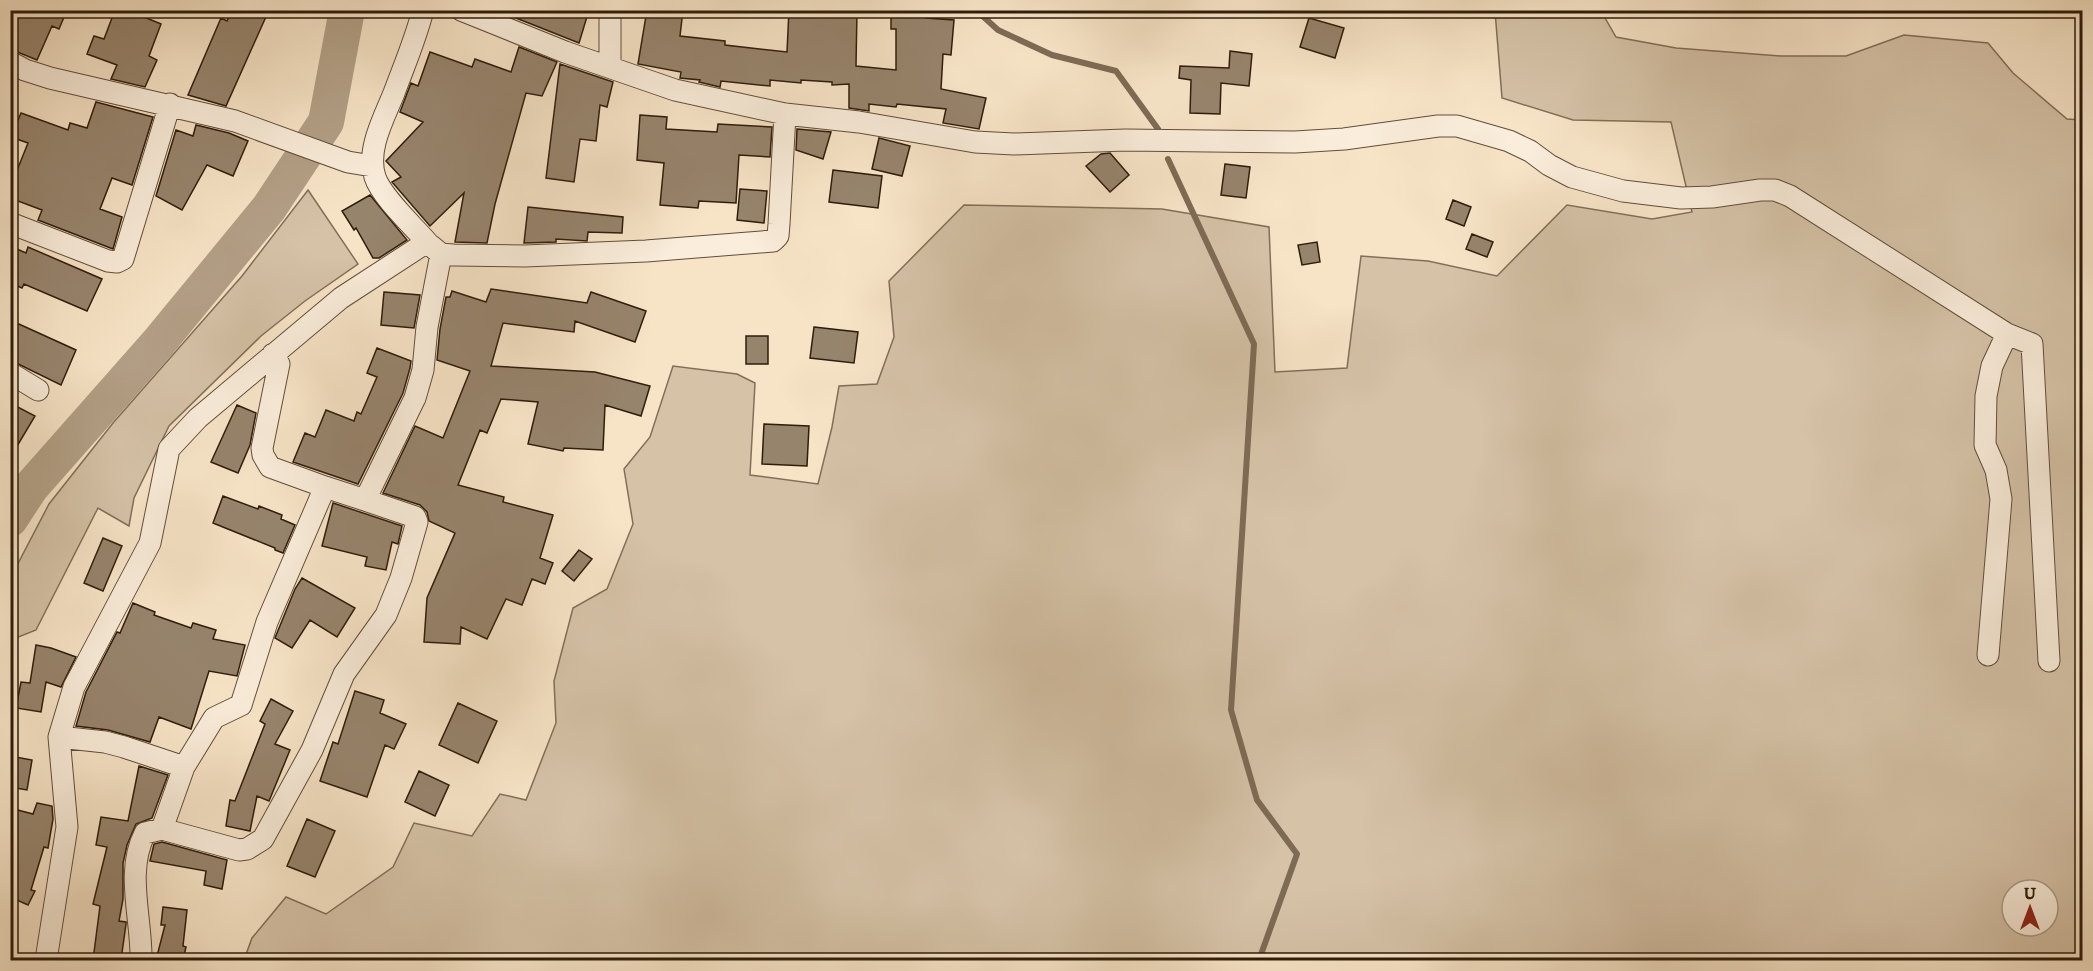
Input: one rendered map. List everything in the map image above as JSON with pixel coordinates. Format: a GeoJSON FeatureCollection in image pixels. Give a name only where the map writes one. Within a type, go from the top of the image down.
{"type":"FeatureCollection","features":[{"type":"Feature","properties":{"kind":"street"},"geometry":{"type":"LineString","coordinates":[[423,10],[382,120],[372,166],[375,179],[383,192],[434,248],[477,256],[558,255],[772,241],[778,236],[785,114]]}},
{"type":"Feature","properties":{"kind":"street"},"geometry":{"type":"LineString","coordinates":[[461,10],[522,36],[675,90],[785,114],[860,122],[975,142],[1014,144],[1125,140],[1295,142],[1344,139],[1430,127],[1457,126],[1509,141],[1572,177],[1623,191],[1681,198],[1775,190],[1790,196],[2007,334],[2032,344],[2049,661]]}},
{"type":"Feature","properties":{"kind":"street"},"geometry":{"type":"LineString","coordinates":[[610,10],[610,67]]}},
{"type":"Feature","properties":{"kind":"street"},"geometry":{"type":"LineString","coordinates":[[10,62],[50,78],[170,104],[235,121],[348,162],[372,166]]}},
{"type":"Feature","properties":{"kind":"street"},"geometry":{"type":"LineString","coordinates":[[10,223],[108,261],[117,262],[123,259],[170,104]]}},
{"type":"Feature","properties":{"kind":"street"},"geometry":{"type":"LineString","coordinates":[[46,960],[67,828],[59,737],[74,687],[150,543],[169,449],[198,418],[341,298],[434,248]]}},
{"type":"Feature","properties":{"kind":"street"},"geometry":{"type":"LineString","coordinates":[[365,500],[416,398],[423,370],[434,248]]}},
{"type":"Feature","properties":{"kind":"street"},"geometry":{"type":"LineString","coordinates":[[1988,655],[2001,499],[1996,470],[1985,445],[1986,396],[1992,366],[2007,334]]}},
{"type":"Feature","properties":{"kind":"street"},"geometry":{"type":"LineString","coordinates":[[141,960],[142,940],[135,880],[137,851],[145,832],[162,829],[238,850],[247,849],[263,839],[312,750],[344,674],[386,615],[401,578],[417,522],[416,517],[270,466],[262,455],[262,448],[279,364],[273,354]]}},
{"type":"Feature","properties":{"kind":"street"},"geometry":{"type":"LineString","coordinates":[[10,373],[38,390]]}},
{"type":"Feature","properties":{"kind":"street"},"geometry":{"type":"LineString","coordinates":[[162,829],[184,767],[214,718],[241,705],[267,622],[325,487]]}},
{"type":"Feature","properties":{"kind":"street"},"geometry":{"type":"LineString","coordinates":[[59,737],[114,744],[184,767]]}},
{"type":"Feature","properties":{"kind":"shaded area"},"geometry":{"type":"Polygon","coordinates":[[[1495,11],[1601,11],[1616,37],[1676,48],[1781,56],[1846,56],[1904,35],[1988,43],[2013,73],[2067,119],[2082,120],[2082,960],[244,960],[252,938],[286,897],[326,914],[393,867],[414,823],[472,836],[500,794],[526,800],[556,723],[554,681],[573,608],[607,589],[633,524],[624,469],[650,437],[673,366],[737,374],[755,383],[750,475],[818,484],[839,386],[877,384],[894,337],[889,281],[964,205],[1162,209],[1269,227],[1275,372],[1347,368],[1361,256],[1428,261],[1497,276],[1567,205],[1652,219],[1692,212],[1671,122],[1573,120],[1502,98],[1495,11]]]}},
{"type":"Feature","properties":{"kind":"shaded area"},"geometry":{"type":"Polygon","coordinates":[[[308,190],[358,264],[305,301],[261,336],[169,426],[134,498],[129,526],[98,508],[36,630],[11,640],[11,577],[49,504],[113,423],[242,276],[308,190]]]}},
{"type":"Feature","properties":{"kind":"building"},"geometry":{"type":"Polygon","coordinates":[[[16,10],[67,10],[59,29],[52,26],[37,60],[10,49],[10,36],[21,13],[16,10]]]}},
{"type":"Feature","properties":{"kind":"building"},"geometry":{"type":"Polygon","coordinates":[[[115,10],[127,10],[161,24],[149,56],[157,60],[145,87],[111,79],[117,65],[87,54],[94,36],[104,39],[115,10]]]}},
{"type":"Feature","properties":{"kind":"building"},"geometry":{"type":"Polygon","coordinates":[[[232,10],[269,10],[226,106],[188,95],[221,18],[227,21],[232,10]]]}},
{"type":"Feature","properties":{"kind":"building"},"geometry":{"type":"Polygon","coordinates":[[[513,10],[589,10],[579,43],[511,16],[513,10]]]}},
{"type":"Feature","properties":{"kind":"building"},"geometry":{"type":"Polygon","coordinates":[[[647,10],[683,10],[680,36],[725,41],[725,45],[787,52],[789,10],[857,10],[856,66],[896,70],[896,29],[891,29],[891,10],[926,10],[926,18],[954,20],[951,55],[943,54],[941,89],[986,98],[979,129],[943,123],[946,109],[897,104],[896,107],[869,104],[869,111],[849,108],[849,84],[832,85],[832,82],[801,80],[801,83],[770,80],[770,86],[721,81],[720,87],[699,82],[700,80],[680,78],[681,72],[638,64],[647,10]]]}},
{"type":"Feature","properties":{"kind":"building"},"geometry":{"type":"Polygon","coordinates":[[[1309,18],[1344,28],[1335,58],[1300,47],[1309,18]]]}},
{"type":"Feature","properties":{"kind":"building"},"geometry":{"type":"Polygon","coordinates":[[[519,47],[557,62],[542,96],[526,93],[495,204],[487,243],[455,242],[464,193],[430,226],[392,182],[401,177],[386,161],[423,122],[400,112],[411,83],[418,86],[430,52],[472,67],[475,59],[511,72],[519,47]]]}},
{"type":"Feature","properties":{"kind":"building"},"geometry":{"type":"Polygon","coordinates":[[[1230,51],[1252,54],[1249,86],[1221,83],[1220,114],[1190,113],[1191,80],[1179,78],[1180,66],[1229,68],[1230,51]]]}},
{"type":"Feature","properties":{"kind":"building"},"geometry":{"type":"Polygon","coordinates":[[[560,64],[613,82],[607,107],[600,105],[596,141],[580,139],[574,182],[546,178],[560,64]]]}},
{"type":"Feature","properties":{"kind":"building"},"geometry":{"type":"Polygon","coordinates":[[[96,102],[153,117],[132,185],[112,178],[100,209],[122,217],[113,249],[38,220],[42,210],[10,198],[10,188],[28,143],[11,137],[21,113],[68,130],[70,123],[87,128],[96,102]]]}},
{"type":"Feature","properties":{"kind":"building"},"geometry":{"type":"Polygon","coordinates":[[[640,115],[667,117],[666,129],[717,132],[718,124],[772,127],[770,157],[739,155],[736,203],[699,201],[698,208],[660,205],[664,163],[637,160],[640,115]]]}},
{"type":"Feature","properties":{"kind":"building"},"geometry":{"type":"Polygon","coordinates":[[[196,125],[229,133],[248,141],[233,176],[207,165],[182,210],[156,196],[176,130],[193,136],[196,125]]]}},
{"type":"Feature","properties":{"kind":"building"},"geometry":{"type":"Polygon","coordinates":[[[797,129],[831,132],[823,159],[796,150],[797,129]]]}},
{"type":"Feature","properties":{"kind":"building"},"geometry":{"type":"Polygon","coordinates":[[[879,138],[910,146],[902,176],[872,169],[879,138]]]}},
{"type":"Feature","properties":{"kind":"building"},"geometry":{"type":"Polygon","coordinates":[[[1110,153],[1129,175],[1110,192],[1086,166],[1101,154],[1110,153]]]}},
{"type":"Feature","properties":{"kind":"building"},"geometry":{"type":"Polygon","coordinates":[[[1225,164],[1250,167],[1246,198],[1221,195],[1225,164]]]}},
{"type":"Feature","properties":{"kind":"building"},"geometry":{"type":"Polygon","coordinates":[[[833,170],[882,176],[878,208],[829,202],[833,170]]]}},
{"type":"Feature","properties":{"kind":"building"},"geometry":{"type":"Polygon","coordinates":[[[740,189],[767,191],[764,223],[737,220],[740,189]]]}},
{"type":"Feature","properties":{"kind":"building"},"geometry":{"type":"Polygon","coordinates":[[[370,195],[407,240],[379,258],[373,258],[356,228],[354,230],[342,211],[370,195]]]}},
{"type":"Feature","properties":{"kind":"building"},"geometry":{"type":"Polygon","coordinates":[[[1453,200],[1471,207],[1464,226],[1446,219],[1453,200]]]}},
{"type":"Feature","properties":{"kind":"building"},"geometry":{"type":"Polygon","coordinates":[[[528,207],[623,217],[622,233],[588,232],[587,241],[556,239],[556,242],[524,243],[528,207]]]}},
{"type":"Feature","properties":{"kind":"building"},"geometry":{"type":"Polygon","coordinates":[[[1472,234],[1493,242],[1487,257],[1466,249],[1472,234]]]}},
{"type":"Feature","properties":{"kind":"building"},"geometry":{"type":"Polygon","coordinates":[[[1317,242],[1320,262],[1302,265],[1298,245],[1317,242]]]}},
{"type":"Feature","properties":{"kind":"building"},"geometry":{"type":"Polygon","coordinates":[[[10,246],[26,253],[28,247],[102,279],[87,311],[24,284],[22,288],[10,283],[10,246]]]}},
{"type":"Feature","properties":{"kind":"building"},"geometry":{"type":"Polygon","coordinates":[[[491,289],[587,303],[591,292],[646,311],[635,342],[575,321],[574,332],[503,323],[491,366],[595,372],[650,386],[641,416],[605,405],[603,450],[564,448],[563,451],[528,444],[538,402],[501,399],[487,433],[480,430],[458,485],[504,497],[503,502],[553,515],[540,558],[553,563],[545,584],[532,579],[522,605],[506,599],[487,639],[461,627],[460,644],[424,642],[427,598],[455,533],[429,521],[427,512],[420,505],[383,493],[415,426],[443,438],[470,371],[437,360],[446,297],[450,297],[452,291],[486,302],[491,289]]]}},
{"type":"Feature","properties":{"kind":"building"},"geometry":{"type":"Polygon","coordinates":[[[384,292],[420,295],[414,328],[381,325],[384,292]]]}},
{"type":"Feature","properties":{"kind":"building"},"geometry":{"type":"Polygon","coordinates":[[[10,320],[76,350],[61,385],[10,360],[10,320]]]}},
{"type":"Feature","properties":{"kind":"building"},"geometry":{"type":"Polygon","coordinates":[[[814,327],[858,332],[854,363],[810,358],[814,327]]]}},
{"type":"Feature","properties":{"kind":"building"},"geometry":{"type":"Polygon","coordinates":[[[746,336],[768,336],[768,364],[746,364],[746,336]]]}},
{"type":"Feature","properties":{"kind":"building"},"geometry":{"type":"Polygon","coordinates":[[[377,348],[411,361],[403,393],[358,484],[293,462],[305,433],[315,437],[326,410],[354,421],[357,412],[361,414],[377,377],[367,373],[377,348]]]}},
{"type":"Feature","properties":{"kind":"building"},"geometry":{"type":"Polygon","coordinates":[[[10,403],[35,416],[10,458],[10,403]]]}},
{"type":"Feature","properties":{"kind":"building"},"geometry":{"type":"Polygon","coordinates":[[[237,405],[256,413],[250,445],[238,473],[211,462],[237,405]]]}},
{"type":"Feature","properties":{"kind":"building"},"geometry":{"type":"Polygon","coordinates":[[[764,424],[809,426],[807,466],[762,464],[764,424]]]}},
{"type":"Feature","properties":{"kind":"building"},"geometry":{"type":"Polygon","coordinates":[[[223,496],[282,515],[281,519],[295,525],[283,553],[213,523],[223,496]]]}},
{"type":"Feature","properties":{"kind":"building"},"geometry":{"type":"Polygon","coordinates":[[[333,503],[402,526],[398,544],[392,542],[386,570],[365,566],[367,557],[322,546],[333,503]]]}},
{"type":"Feature","properties":{"kind":"building"},"geometry":{"type":"Polygon","coordinates":[[[103,538],[122,546],[103,591],[84,583],[103,538]]]}},
{"type":"Feature","properties":{"kind":"building"},"geometry":{"type":"Polygon","coordinates":[[[579,550],[592,559],[574,581],[562,571],[579,550]]]}},
{"type":"Feature","properties":{"kind":"building"},"geometry":{"type":"Polygon","coordinates":[[[302,578],[355,608],[337,637],[310,620],[292,648],[275,638],[295,589],[302,578]]]}},
{"type":"Feature","properties":{"kind":"building"},"geometry":{"type":"Polygon","coordinates":[[[133,603],[155,612],[154,615],[191,628],[193,623],[216,630],[213,639],[245,645],[237,676],[209,671],[191,729],[159,717],[150,742],[108,730],[76,726],[86,692],[117,632],[120,633],[133,603]]]}},
{"type":"Feature","properties":{"kind":"building"},"geometry":{"type":"Polygon","coordinates":[[[36,645],[76,657],[61,687],[46,682],[41,712],[16,708],[21,682],[30,683],[36,645]]]}},
{"type":"Feature","properties":{"kind":"building"},"geometry":{"type":"Polygon","coordinates":[[[355,691],[384,700],[380,713],[406,724],[394,749],[385,745],[367,797],[320,781],[333,742],[338,744],[355,691]]]}},
{"type":"Feature","properties":{"kind":"building"},"geometry":{"type":"Polygon","coordinates":[[[271,699],[293,711],[275,744],[290,750],[269,801],[257,796],[250,831],[226,826],[230,800],[235,801],[265,724],[260,721],[271,699]]]}},
{"type":"Feature","properties":{"kind":"building"},"geometry":{"type":"Polygon","coordinates":[[[458,703],[497,721],[478,763],[439,745],[458,703]]]}},
{"type":"Feature","properties":{"kind":"building"},"geometry":{"type":"Polygon","coordinates":[[[10,756],[32,760],[27,790],[10,787],[10,756]]]}},
{"type":"Feature","properties":{"kind":"building"},"geometry":{"type":"Polygon","coordinates":[[[139,766],[168,775],[152,818],[136,824],[127,845],[123,863],[123,899],[119,921],[126,922],[121,960],[93,960],[100,906],[93,904],[107,847],[96,845],[101,817],[128,821],[139,766]]]}},
{"type":"Feature","properties":{"kind":"building"},"geometry":{"type":"Polygon","coordinates":[[[419,771],[449,785],[435,816],[405,802],[419,771]]]}},
{"type":"Feature","properties":{"kind":"building"},"geometry":{"type":"Polygon","coordinates":[[[37,803],[52,806],[53,819],[48,848],[44,847],[31,890],[35,891],[28,905],[10,897],[10,863],[17,842],[10,841],[10,808],[33,814],[37,803]]]}},
{"type":"Feature","properties":{"kind":"building"},"geometry":{"type":"Polygon","coordinates":[[[307,819],[335,831],[315,877],[287,866],[307,819]]]}},
{"type":"Feature","properties":{"kind":"building"},"geometry":{"type":"Polygon","coordinates":[[[162,842],[227,860],[222,889],[204,885],[206,871],[150,861],[154,844],[162,842]]]}},
{"type":"Feature","properties":{"kind":"building"},"geometry":{"type":"Polygon","coordinates":[[[163,907],[187,910],[183,946],[186,947],[183,960],[156,960],[165,925],[161,925],[163,907]]]}},
{"type":"Feature","properties":{"kind":"waterway"},"geometry":{"type":"LineString","coordinates":[[10,519],[31,487],[159,342],[269,208],[326,122],[347,10]]}},
{"type":"Feature","properties":{"kind":"waterway"},"geometry":{"type":"LineString","coordinates":[[976,10],[998,30],[1052,55],[1116,71],[1158,129]]}},
{"type":"Feature","properties":{"kind":"waterway"},"geometry":{"type":"LineString","coordinates":[[1168,159],[1254,344],[1231,710],[1257,800],[1297,854],[1259,960]]}}]}
